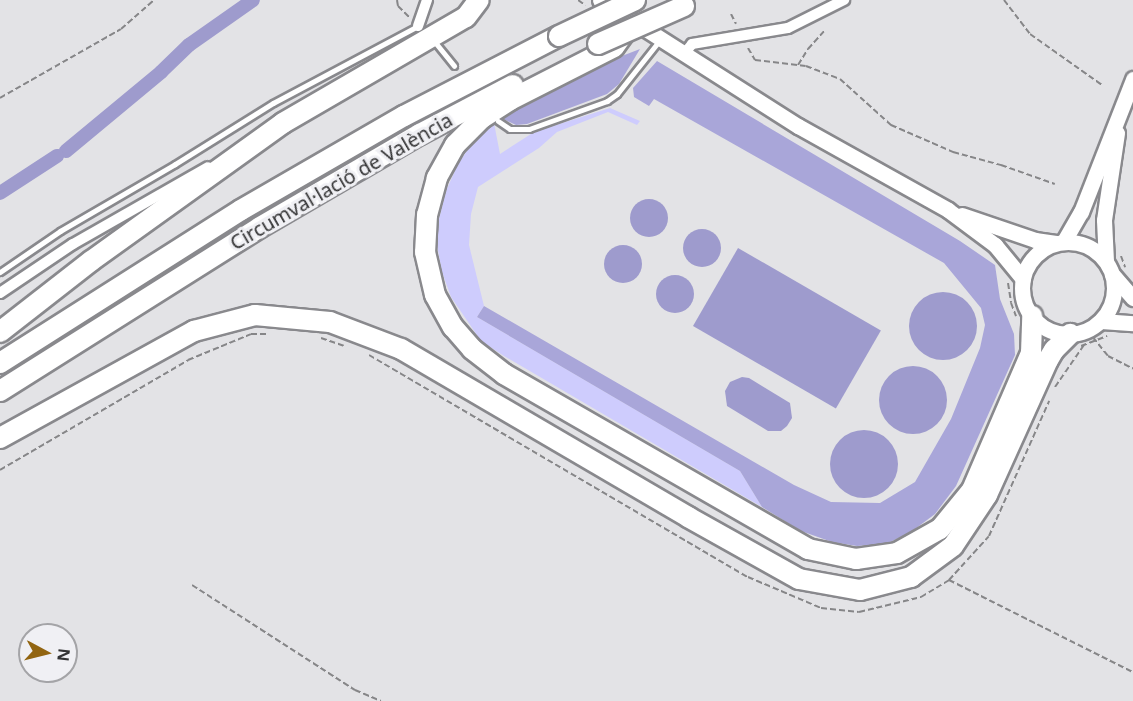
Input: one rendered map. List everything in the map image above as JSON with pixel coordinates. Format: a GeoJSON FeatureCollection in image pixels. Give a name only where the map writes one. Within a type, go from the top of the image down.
{"type":"FeatureCollection","features":[{"type":"Feature","properties":{"kind":"highway"},"geometry":{"type":"LineString","coordinates":[[0,332],[92,261],[284,123],[424,32],[466,17],[479,0]]}},
{"type":"Feature","properties":{"kind":"highway","name":"Circumval·lació de València"},"geometry":{"type":"LineString","coordinates":[[0,363],[251,204],[404,116],[559,36],[635,0]]}},
{"type":"Feature","properties":{"kind":"highway","name":"Circumval·lació de València"},"geometry":{"type":"LineString","coordinates":[[0,391],[260,227],[420,134],[503,90],[600,49],[624,33],[691,3]]}},
{"type":"Feature","properties":{"kind":"highway"},"geometry":{"type":"LineString","coordinates":[[600,49],[482,118],[455,145],[436,178],[427,216],[425,252],[435,295],[453,327],[472,349],[504,374],[808,549],[856,559],[897,553],[940,529],[972,490],[1031,353],[1025,318]]}},
{"type":"Feature","properties":{"kind":"highway"},"geometry":{"type":"LineString","coordinates":[[0,438],[194,331],[255,315],[330,322],[400,350],[688,517],[800,579],[861,590],[911,578],[953,546],[987,495],[1048,360],[1082,338]]}},
{"type":"Feature","properties":{"kind":"main road"},"geometry":{"type":"LineString","coordinates":[[595,4],[660,39],[798,126],[948,210],[995,245],[1016,278],[1026,305],[1025,318],[1046,329],[1082,338],[1101,321],[1113,299],[1104,220],[1108,181],[1124,101]]}},
{"type":"Feature","properties":{"kind":"main road"},"geometry":{"type":"LineString","coordinates":[[1016,278],[1035,257],[1060,242],[1081,212],[1133,78]]}},
{"type":"Feature","properties":{"kind":"main road"},"geometry":{"type":"LineString","coordinates":[[948,210],[1035,240],[1091,248],[1133,298]]}},
{"type":"Feature","properties":{"kind":"main road"},"geometry":{"type":"LineString","coordinates":[[1101,321],[1133,323]]}},
{"type":"Feature","properties":{"kind":"street"},"geometry":{"type":"LineString","coordinates":[[424,32],[427,0]]}},
{"type":"Feature","properties":{"kind":"street"},"geometry":{"type":"LineString","coordinates":[[684,54],[693,44],[788,28],[844,0]]}},
{"type":"Feature","properties":{"kind":"street"},"geometry":{"type":"LineString","coordinates":[[0,293],[73,244],[284,123]]}},
{"type":"Feature","properties":{"kind":"lane"},"geometry":{"type":"LineString","coordinates":[[0,272],[60,231],[175,164],[273,102],[424,32],[454,66]]}},
{"type":"Feature","properties":{"kind":"lane"},"geometry":{"type":"LineString","coordinates":[[498,121],[510,129],[529,129],[607,101],[617,94],[660,39]]}},
{"type":"Feature","properties":{"kind":"path"},"geometry":{"type":"LineString","coordinates":[[0,98],[121,29],[154,0]]}},
{"type":"Feature","properties":{"kind":"path"},"geometry":{"type":"LineString","coordinates":[[397,0],[398,6],[424,32]]}},
{"type":"Feature","properties":{"kind":"path"},"geometry":{"type":"LineString","coordinates":[[1004,0],[1030,34],[1102,85]]}},
{"type":"Feature","properties":{"kind":"path"},"geometry":{"type":"LineString","coordinates":[[580,1],[595,4]]}},
{"type":"Feature","properties":{"kind":"path"},"geometry":{"type":"LineString","coordinates":[[798,65],[808,49],[825,30]]}},
{"type":"Feature","properties":{"kind":"path"},"geometry":{"type":"LineString","coordinates":[[742,36],[755,60],[798,65],[840,79],[891,125],[953,152],[1001,165],[1055,184]]}},
{"type":"Feature","properties":{"kind":"path"},"geometry":{"type":"LineString","coordinates":[[1119,251],[1128,276]]}},
{"type":"Feature","properties":{"kind":"path"},"geometry":{"type":"LineString","coordinates":[[1016,278],[1011,303],[1025,318]]}},
{"type":"Feature","properties":{"kind":"path"},"geometry":{"type":"LineString","coordinates":[[1082,338],[1107,336]]}},
{"type":"Feature","properties":{"kind":"path"},"geometry":{"type":"LineString","coordinates":[[1082,338],[1108,356],[1133,369]]}},
{"type":"Feature","properties":{"kind":"path"},"geometry":{"type":"LineString","coordinates":[[0,470],[129,394]]}},
{"type":"Feature","properties":{"kind":"path"},"geometry":{"type":"LineString","coordinates":[[192,585],[355,690],[381,701]]}},
{"type":"Feature","properties":{"kind":"shaded area"},"geometry":{"type":"Polygon","coordinates":[[[640,49],[619,84],[607,94],[527,124],[516,125],[503,119],[523,104],[609,61],[640,49]]]}},
{"type":"Feature","properties":{"kind":"shaded area"},"geometry":{"type":"Polygon","coordinates":[[[657,61],[960,241],[995,265],[1000,299],[1014,334],[1015,355],[956,486],[935,514],[911,532],[886,544],[857,546],[832,542],[801,531],[762,507],[740,471],[477,317],[484,306],[794,485],[831,502],[880,503],[915,482],[951,419],[980,348],[985,325],[981,308],[944,263],[654,99],[649,106],[634,97],[633,88],[657,61]]]}},
{"type":"Feature","properties":{"kind":"shaded area"},"geometry":{"type":"Polygon","coordinates":[[[610,108],[640,121],[637,125],[608,112],[557,132],[539,148],[478,187],[471,214],[469,245],[484,306],[477,317],[740,471],[762,507],[481,341],[451,297],[442,272],[437,245],[439,219],[446,191],[458,164],[473,142],[494,123],[500,154],[534,132],[610,108]]]}},
{"type":"Feature","properties":{"kind":"shaded area"},"geometry":{"type":"Polygon","coordinates":[[[649,199],[662,205],[668,218],[662,231],[649,237],[636,231],[630,218],[636,205],[649,199]]]}},
{"type":"Feature","properties":{"kind":"shaded area"},"geometry":{"type":"Polygon","coordinates":[[[702,229],[715,235],[721,248],[715,261],[702,267],[689,261],[683,248],[689,235],[702,229]]]}},
{"type":"Feature","properties":{"kind":"shaded area"},"geometry":{"type":"Polygon","coordinates":[[[623,245],[636,251],[642,264],[636,277],[623,283],[610,277],[604,264],[610,251],[623,245]]]}},
{"type":"Feature","properties":{"kind":"shaded area"},"geometry":{"type":"Polygon","coordinates":[[[738,248],[881,330],[836,408],[693,326],[738,248]]]}},
{"type":"Feature","properties":{"kind":"shaded area"},"geometry":{"type":"Polygon","coordinates":[[[675,275],[688,281],[694,294],[688,307],[675,313],[662,307],[656,294],[662,281],[675,275]]]}},
{"type":"Feature","properties":{"kind":"shaded area"},"geometry":{"type":"Polygon","coordinates":[[[943,292],[956,295],[967,302],[974,313],[977,326],[974,339],[967,350],[956,357],[943,360],[930,357],[919,350],[912,339],[909,326],[912,313],[919,302],[930,295],[943,292]]]}},
{"type":"Feature","properties":{"kind":"shaded area"},"geometry":{"type":"Polygon","coordinates":[[[913,366],[926,369],[937,376],[944,387],[947,400],[944,413],[937,424],[926,431],[913,434],[900,431],[889,424],[882,413],[879,400],[882,387],[889,376],[900,369],[913,366]]]}},
{"type":"Feature","properties":{"kind":"shaded area"},"geometry":{"type":"Polygon","coordinates":[[[742,377],[749,378],[790,403],[792,418],[781,431],[768,431],[727,406],[725,391],[730,382],[742,377]]]}},
{"type":"Feature","properties":{"kind":"shaded area"},"geometry":{"type":"Polygon","coordinates":[[[864,430],[877,433],[888,440],[895,451],[898,464],[895,477],[888,488],[877,495],[864,498],[851,495],[840,488],[833,477],[830,464],[833,451],[840,440],[851,433],[864,430]]]}},
{"type":"Feature","properties":{"kind":"waterway"},"geometry":{"type":"LineString","coordinates":[[66,151],[161,72],[189,45],[253,0]]}},
{"type":"Feature","properties":{"kind":"waterway"},"geometry":{"type":"LineString","coordinates":[[0,193],[57,156]]}}]}
